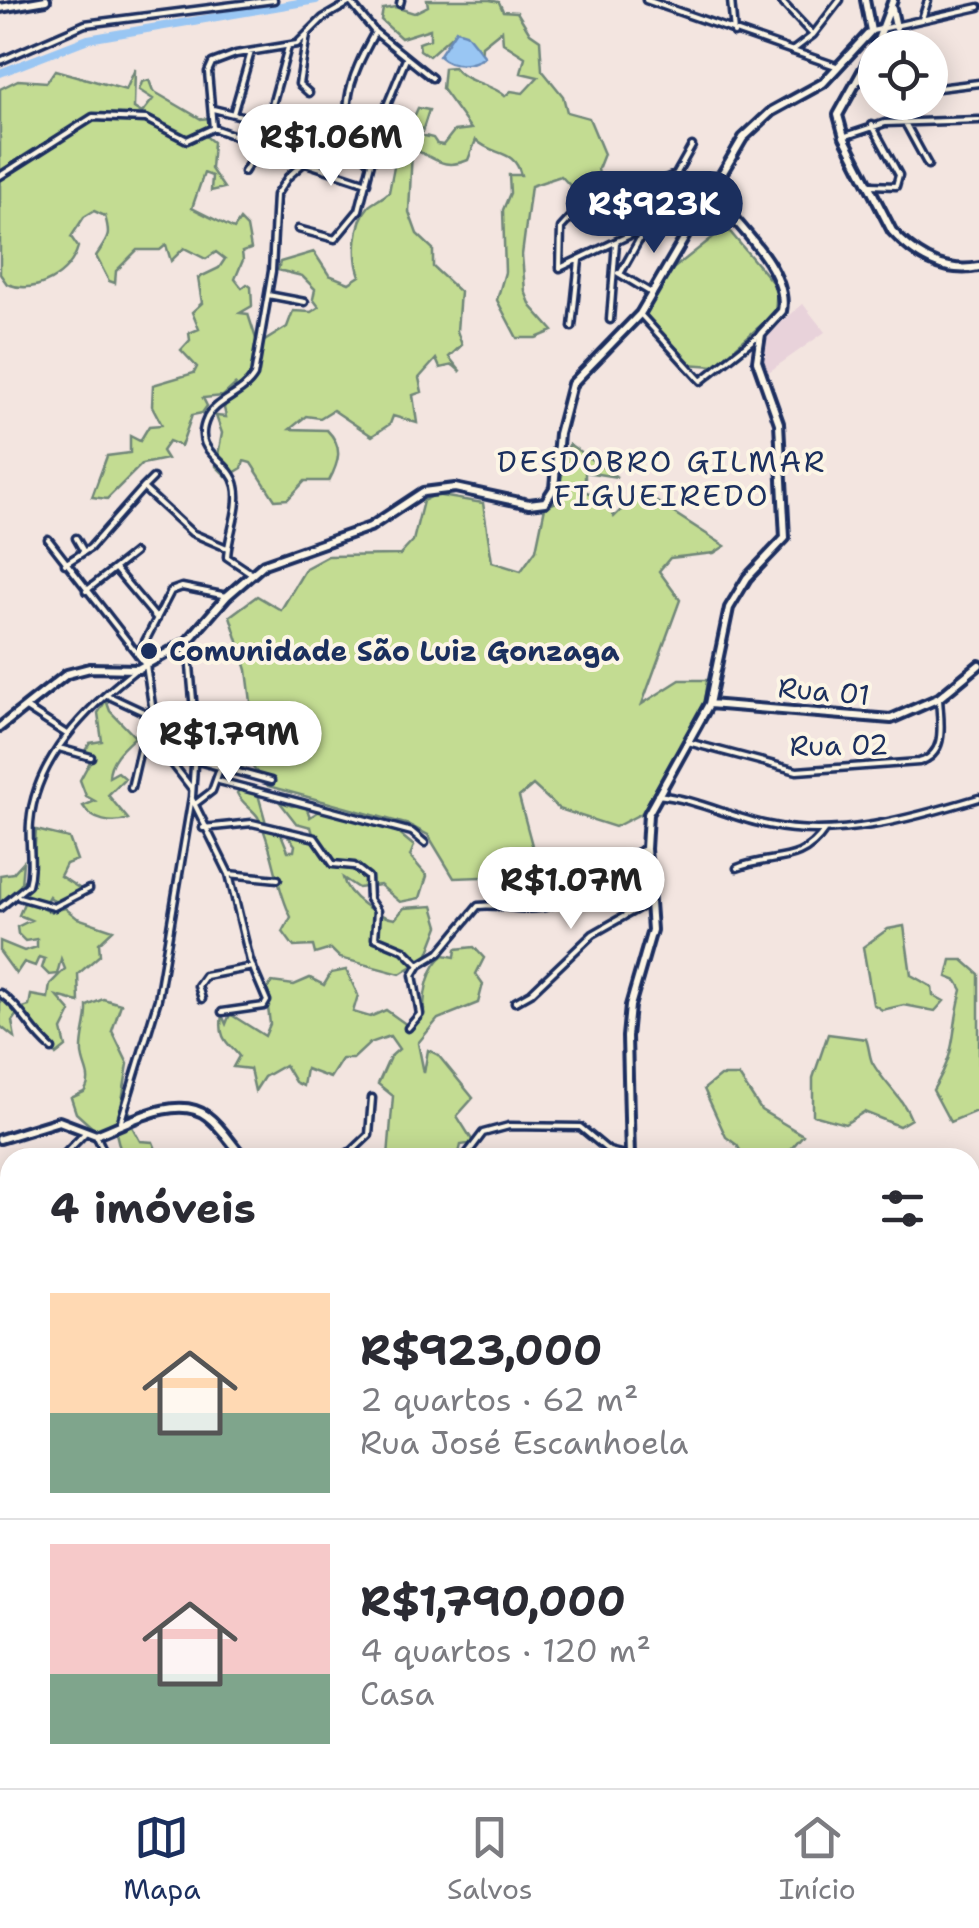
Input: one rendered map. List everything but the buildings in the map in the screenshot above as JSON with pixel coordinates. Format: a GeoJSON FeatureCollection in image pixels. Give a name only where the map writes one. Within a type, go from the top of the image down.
{"type":"FeatureCollection","features":[{"type":"Feature","properties":{"kind":"street"},"geometry":{"type":"LineString","coordinates":[[0,8],[46,0]]}},
{"type":"Feature","properties":{"kind":"street"},"geometry":{"type":"LineString","coordinates":[[0,61],[85,24],[274,0]]}},
{"type":"Feature","properties":{"kind":"street"},"geometry":{"type":"LineString","coordinates":[[646,0],[841,68]]}},
{"type":"Feature","properties":{"kind":"street"},"geometry":{"type":"LineString","coordinates":[[731,0],[734,33]]}},
{"type":"Feature","properties":{"kind":"street"},"geometry":{"type":"LineString","coordinates":[[780,0],[812,35]]}},
{"type":"Feature","properties":{"kind":"street"},"geometry":{"type":"LineString","coordinates":[[864,0],[871,30]]}},
{"type":"Feature","properties":{"kind":"street"},"geometry":{"type":"LineString","coordinates":[[921,20],[928,0]]}},
{"type":"Feature","properties":{"kind":"street"},"geometry":{"type":"LineString","coordinates":[[213,128],[212,63],[288,47],[351,1],[375,32],[432,78]]}},
{"type":"Feature","properties":{"kind":"street"},"geometry":{"type":"LineString","coordinates":[[792,51],[812,35],[841,1]]}},
{"type":"Feature","properties":{"kind":"street"},"geometry":{"type":"LineString","coordinates":[[892,2],[896,27]]}},
{"type":"Feature","properties":{"kind":"street"},"geometry":{"type":"LineString","coordinates":[[882,30],[892,2]]}},
{"type":"Feature","properties":{"kind":"street"},"geometry":{"type":"LineString","coordinates":[[886,30],[979,7]]}},
{"type":"Feature","properties":{"kind":"street"},"geometry":{"type":"LineString","coordinates":[[298,229],[337,238],[359,210],[371,162],[354,145],[348,123],[350,88],[375,32]]}},
{"type":"Feature","properties":{"kind":"street"},"geometry":{"type":"LineString","coordinates":[[307,35],[300,84],[310,94]]}},
{"type":"Feature","properties":{"kind":"street"},"geometry":{"type":"LineString","coordinates":[[244,172],[260,145],[288,47]]}},
{"type":"Feature","properties":{"kind":"street"},"geometry":{"type":"LineString","coordinates":[[0,908],[19,897],[31,876],[32,808],[59,748],[105,694],[142,667],[188,642],[251,573],[277,558],[370,527],[412,497],[434,488],[455,488],[529,504],[546,502],[554,488],[560,422],[572,384],[640,314],[743,138],[757,122],[841,68],[858,47]]}},
{"type":"Feature","properties":{"kind":"street"},"geometry":{"type":"LineString","coordinates":[[233,114],[252,52]]}},
{"type":"Feature","properties":{"kind":"street"},"geometry":{"type":"LineString","coordinates":[[378,127],[406,58]]}},
{"type":"Feature","properties":{"kind":"street"},"geometry":{"type":"LineString","coordinates":[[858,82],[838,115],[844,137],[902,242],[943,267],[979,267]]}},
{"type":"Feature","properties":{"kind":"street"},"geometry":{"type":"LineString","coordinates":[[948,87],[979,83]]}},
{"type":"Feature","properties":{"kind":"street"},"geometry":{"type":"LineString","coordinates":[[212,108],[266,122]]}},
{"type":"Feature","properties":{"kind":"street"},"geometry":{"type":"LineString","coordinates":[[0,176],[93,117],[146,119],[188,140],[213,128],[260,145]]}},
{"type":"Feature","properties":{"kind":"street"},"geometry":{"type":"LineString","coordinates":[[844,137],[872,126],[904,121],[979,120]]}},
{"type":"Feature","properties":{"kind":"street"},"geometry":{"type":"LineString","coordinates":[[904,121],[928,165]]}},
{"type":"Feature","properties":{"kind":"street"},"geometry":{"type":"LineString","coordinates":[[251,573],[227,557],[237,489],[232,476],[205,449],[203,432],[210,413],[245,389],[254,376],[268,295],[276,195],[288,177],[348,123]]}},
{"type":"Feature","properties":{"kind":"street"},"geometry":{"type":"LineString","coordinates":[[871,186],[896,186],[898,169],[872,126]]}},
{"type":"Feature","properties":{"kind":"street"},"geometry":{"type":"LineString","coordinates":[[620,274],[692,146]]}},
{"type":"Feature","properties":{"kind":"street"},"geometry":{"type":"LineString","coordinates":[[306,164],[367,183]]}},
{"type":"Feature","properties":{"kind":"street"},"geometry":{"type":"LineString","coordinates":[[640,314],[701,381],[779,318],[782,290],[712,193],[677,174]]}},
{"type":"Feature","properties":{"kind":"street"},"geometry":{"type":"LineString","coordinates":[[650,225],[560,268],[564,221],[677,174]]}},
{"type":"Feature","properties":{"kind":"street"},"geometry":{"type":"LineString","coordinates":[[610,320],[616,242]]}},
{"type":"Feature","properties":{"kind":"street"},"geometry":{"type":"LineString","coordinates":[[572,327],[579,260]]}},
{"type":"Feature","properties":{"kind":"street"},"geometry":{"type":"LineString","coordinates":[[614,270],[653,294]]}},
{"type":"Feature","properties":{"kind":"street"},"geometry":{"type":"LineString","coordinates":[[268,295],[304,302]]}},
{"type":"Feature","properties":{"kind":"street"},"geometry":{"type":"LineString","coordinates":[[630,1148],[630,1006],[652,930],[646,824],[657,795],[709,704],[724,616],[747,578],[785,538],[778,423],[756,361],[761,334]]}},
{"type":"Feature","properties":{"kind":"street"},"geometry":{"type":"LineString","coordinates":[[66,564],[84,552],[153,478]]}},
{"type":"Feature","properties":{"kind":"street"},"geometry":{"type":"LineString","coordinates":[[143,488],[188,530],[227,548]]}},
{"type":"Feature","properties":{"kind":"street"},"geometry":{"type":"LineString","coordinates":[[48,538],[138,655],[158,744],[192,788]]}},
{"type":"Feature","properties":{"kind":"street"},"geometry":{"type":"LineString","coordinates":[[76,538],[84,552]]}},
{"type":"Feature","properties":{"kind":"street"},"geometry":{"type":"LineString","coordinates":[[86,591],[134,553]]}},
{"type":"Feature","properties":{"kind":"street"},"geometry":{"type":"LineString","coordinates":[[115,568],[157,620]]}},
{"type":"Feature","properties":{"kind":"street"},"geometry":{"type":"LineString","coordinates":[[138,655],[176,588],[227,596]]}},
{"type":"Feature","properties":{"kind":"street"},"geometry":{"type":"LineString","coordinates":[[120,1124],[158,1000],[192,797],[188,642]]}},
{"type":"Feature","properties":{"kind":"street","name":"Rua 01"},"geometry":{"type":"LineString","coordinates":[[709,704],[891,719],[939,698],[979,665]]}},
{"type":"Feature","properties":{"kind":"street"},"geometry":{"type":"LineString","coordinates":[[0,728],[66,674],[90,668],[142,667]]}},
{"type":"Feature","properties":{"kind":"street"},"geometry":{"type":"LineString","coordinates":[[105,694],[152,716]]}},
{"type":"Feature","properties":{"kind":"street","name":"Rua 02"},"geometry":{"type":"LineString","coordinates":[[688,742],[797,771],[918,762],[928,760],[938,747],[939,698]]}},
{"type":"Feature","properties":{"kind":"street"},"geometry":{"type":"LineString","coordinates":[[25,708],[68,736]]}},
{"type":"Feature","properties":{"kind":"street"},"geometry":{"type":"LineString","coordinates":[[132,788],[141,745],[158,744]]}},
{"type":"Feature","properties":{"kind":"street"},"geometry":{"type":"LineString","coordinates":[[59,748],[91,757]]}},
{"type":"Feature","properties":{"kind":"street"},"geometry":{"type":"LineString","coordinates":[[194,760],[271,781]]}},
{"type":"Feature","properties":{"kind":"street"},"geometry":{"type":"LineString","coordinates":[[194,804],[207,798],[219,781],[221,766]]}},
{"type":"Feature","properties":{"kind":"street"},"geometry":{"type":"LineString","coordinates":[[219,781],[412,832],[425,843]]}},
{"type":"Feature","properties":{"kind":"street"},"geometry":{"type":"LineString","coordinates":[[657,795],[693,799],[770,826],[825,830],[906,819],[979,798]]}},
{"type":"Feature","properties":{"kind":"street"},"geometry":{"type":"LineString","coordinates":[[192,797],[203,828],[229,874],[253,967],[267,1001],[264,1006],[222,1012]]}},
{"type":"Feature","properties":{"kind":"street"},"geometry":{"type":"LineString","coordinates":[[203,828],[252,823],[315,838],[333,864],[354,866],[368,877],[368,899],[377,911],[375,938],[404,950],[420,965]]}},
{"type":"Feature","properties":{"kind":"street"},"geometry":{"type":"LineString","coordinates":[[737,868],[762,859],[784,861],[814,844],[825,830]]}},
{"type":"Feature","properties":{"kind":"street"},"geometry":{"type":"LineString","coordinates":[[408,1028],[420,1014],[413,974],[439,953],[478,906],[551,905],[576,894],[618,861],[646,849]]}},
{"type":"Feature","properties":{"kind":"street"},"geometry":{"type":"LineString","coordinates":[[229,874],[278,879]]}},
{"type":"Feature","properties":{"kind":"street"},"geometry":{"type":"LineString","coordinates":[[19,897],[41,906],[61,906],[90,889]]}},
{"type":"Feature","properties":{"kind":"street"},"geometry":{"type":"LineString","coordinates":[[515,1002],[592,934],[651,901]]}},
{"type":"Feature","properties":{"kind":"street"},"geometry":{"type":"LineString","coordinates":[[202,999],[198,986],[206,976],[253,967]]}},
{"type":"Feature","properties":{"kind":"street"},"geometry":{"type":"LineString","coordinates":[[0,992],[18,1004],[29,1028],[52,1049]]}},
{"type":"Feature","properties":{"kind":"street"},"geometry":{"type":"LineString","coordinates":[[356,1148],[369,1135],[372,1098]]}},
{"type":"Feature","properties":{"kind":"street"},"geometry":{"type":"LineString","coordinates":[[0,1139],[59,1121],[96,1135],[176,1107],[192,1107],[209,1117],[235,1148]]}},
{"type":"Feature","properties":{"kind":"street"},"geometry":{"type":"LineString","coordinates":[[472,1148],[483,1134],[509,1126],[580,1127],[606,1148]]}},
{"type":"Feature","properties":{"kind":"street"},"geometry":{"type":"LineString","coordinates":[[71,1148],[85,1133]]}},
{"type":"Feature","properties":{"kind":"street"},"geometry":{"type":"LineString","coordinates":[[96,1135],[102,1148]]}},
{"type":"Feature","properties":{"kind":"shaded area"},"geometry":{"type":"Polygon","coordinates":[[[803,304],[825,332],[763,376],[763,338],[803,304]]]}},
{"type":"Feature","properties":{"kind":"green space"},"geometry":{"type":"Polygon","coordinates":[[[427,0],[490,0],[499,2],[503,11],[517,12],[530,33],[540,40],[542,70],[563,96],[567,112],[589,118],[604,154],[598,169],[601,187],[595,193],[579,195],[561,176],[531,186],[522,255],[525,291],[531,306],[553,331],[536,338],[517,338],[497,300],[505,272],[503,210],[510,193],[509,175],[521,175],[518,166],[476,140],[468,160],[459,163],[444,163],[412,149],[409,212],[417,234],[433,249],[433,267],[460,292],[457,331],[462,345],[449,357],[461,372],[453,365],[440,368],[436,359],[419,378],[422,392],[413,395],[417,423],[393,416],[390,424],[372,436],[333,410],[320,418],[306,416],[290,429],[327,430],[338,449],[335,467],[329,481],[305,481],[288,499],[275,500],[251,463],[244,461],[242,468],[227,477],[216,466],[222,433],[216,416],[226,417],[224,408],[236,384],[223,396],[203,398],[207,406],[202,413],[192,415],[181,446],[169,441],[162,451],[167,459],[142,464],[107,499],[92,497],[107,456],[130,453],[130,436],[140,441],[149,426],[162,425],[152,406],[153,385],[194,373],[197,367],[181,350],[190,340],[189,333],[199,329],[192,312],[202,303],[198,278],[219,268],[225,259],[216,252],[206,259],[184,248],[171,261],[166,245],[160,250],[137,250],[116,271],[115,283],[109,281],[96,256],[107,237],[107,223],[105,216],[94,211],[84,217],[71,237],[78,247],[60,274],[40,285],[7,284],[0,274],[0,89],[18,80],[47,82],[55,70],[126,90],[135,69],[134,108],[142,113],[153,99],[139,90],[142,82],[149,80],[153,91],[201,119],[209,118],[209,129],[203,134],[213,142],[211,169],[224,188],[211,191],[212,176],[204,173],[192,208],[234,229],[240,220],[247,227],[251,249],[242,252],[235,279],[242,288],[247,284],[251,287],[252,306],[240,313],[248,314],[258,345],[287,327],[293,311],[311,312],[319,307],[313,299],[315,289],[302,276],[278,270],[280,262],[314,252],[329,275],[349,283],[360,276],[356,250],[360,221],[369,206],[389,192],[396,157],[418,108],[429,110],[421,135],[433,138],[437,144],[443,145],[454,131],[471,129],[442,89],[444,68],[454,67],[465,77],[505,96],[511,91],[523,93],[538,77],[521,73],[525,57],[503,43],[502,30],[482,46],[481,58],[458,30],[429,56],[420,50],[419,43],[430,39],[430,29],[401,38],[381,20],[383,9],[395,7],[414,13],[428,6],[427,0]]]}},
{"type":"Feature","properties":{"kind":"green space"},"geometry":{"type":"Polygon","coordinates":[[[726,227],[777,288],[775,313],[714,366],[687,364],[645,313],[669,272],[726,227]]]}},
{"type":"Feature","properties":{"kind":"green space"},"geometry":{"type":"Polygon","coordinates":[[[569,444],[617,477],[585,472],[585,492],[602,495],[614,517],[640,491],[725,546],[714,553],[670,558],[659,571],[680,600],[642,704],[680,680],[707,680],[704,703],[642,813],[615,827],[559,809],[533,785],[519,797],[547,901],[529,904],[509,897],[510,876],[454,878],[428,835],[409,825],[268,786],[251,765],[239,767],[216,749],[218,722],[252,710],[247,670],[230,616],[257,596],[281,610],[306,568],[328,556],[400,555],[413,541],[423,501],[435,495],[483,503],[492,562],[521,571],[536,550],[545,507],[556,502],[569,444]]]}},
{"type":"Feature","properties":{"kind":"green space"},"geometry":{"type":"Polygon","coordinates":[[[106,700],[110,711],[135,737],[118,754],[110,770],[109,777],[118,772],[125,778],[108,795],[128,819],[116,822],[87,811],[83,806],[95,801],[86,796],[80,780],[93,756],[83,754],[90,743],[102,741],[98,713],[106,700]]]}},
{"type":"Feature","properties":{"kind":"green space"},"geometry":{"type":"Polygon","coordinates":[[[245,784],[256,787],[266,823],[281,834],[288,851],[294,851],[295,845],[287,835],[291,830],[313,834],[311,827],[296,823],[279,801],[292,806],[305,804],[310,817],[321,810],[391,827],[414,846],[410,856],[427,876],[420,898],[400,902],[380,885],[358,888],[343,878],[356,898],[388,917],[395,919],[404,908],[433,906],[439,926],[427,957],[400,974],[340,958],[331,949],[315,954],[313,946],[294,947],[283,932],[291,917],[263,829],[237,793],[245,784]]]}},
{"type":"Feature","properties":{"kind":"green space"},"geometry":{"type":"Polygon","coordinates":[[[36,830],[69,838],[77,860],[66,864],[60,876],[79,888],[75,897],[55,902],[49,896],[42,908],[50,912],[65,908],[77,918],[113,930],[99,943],[100,955],[78,974],[79,1002],[57,996],[71,1012],[62,1030],[66,1047],[56,1055],[47,1040],[17,1014],[12,1021],[15,1038],[0,1026],[0,995],[23,1008],[29,1006],[31,995],[48,998],[50,984],[65,969],[61,959],[57,974],[49,975],[42,968],[45,959],[39,957],[35,966],[24,962],[16,974],[0,952],[0,941],[24,951],[37,947],[37,939],[25,941],[18,934],[17,927],[31,920],[19,915],[24,903],[22,891],[0,904],[0,875],[13,873],[23,862],[21,884],[33,869],[36,830]]]}},
{"type":"Feature","properties":{"kind":"green space"},"geometry":{"type":"Polygon","coordinates":[[[904,926],[911,975],[932,987],[933,995],[944,1001],[935,1011],[904,1005],[882,1010],[873,1004],[863,947],[888,929],[904,926]]]}},
{"type":"Feature","properties":{"kind":"green space"},"geometry":{"type":"Polygon","coordinates":[[[474,947],[484,958],[476,974],[483,984],[478,1003],[438,1019],[418,1043],[424,1073],[428,1050],[438,1055],[473,1098],[457,1116],[474,1143],[460,1148],[389,1148],[393,1096],[378,1084],[390,1057],[399,1049],[390,1036],[370,1043],[353,1059],[342,1059],[330,1078],[306,1069],[303,1086],[295,1082],[285,1065],[264,1077],[255,1091],[250,1069],[233,1067],[239,1056],[223,1036],[222,1015],[226,1024],[230,1014],[265,1036],[270,1024],[266,991],[272,982],[294,985],[310,978],[324,985],[331,973],[346,970],[358,995],[353,1012],[370,1017],[386,1010],[407,1025],[424,1010],[428,979],[435,966],[444,955],[455,957],[456,949],[474,947]]]}},
{"type":"Feature","properties":{"kind":"green space"},"geometry":{"type":"Polygon","coordinates":[[[951,960],[963,960],[979,974],[979,1110],[950,1122],[933,1090],[950,1052],[962,990],[957,981],[947,977],[951,960]]]}},
{"type":"Feature","properties":{"kind":"green space"},"geometry":{"type":"Polygon","coordinates":[[[103,999],[121,1004],[112,1031],[128,1064],[122,1101],[133,1117],[130,1123],[140,1141],[153,1142],[155,1148],[120,1148],[115,1129],[119,1122],[95,1130],[76,1113],[71,1098],[84,1092],[88,1082],[82,1053],[87,1006],[103,999]]]}},
{"type":"Feature","properties":{"kind":"green space"},"geometry":{"type":"Polygon","coordinates":[[[828,1034],[866,1039],[872,1062],[911,1119],[899,1126],[864,1112],[845,1124],[813,1115],[813,1078],[828,1034]]]}},
{"type":"Feature","properties":{"kind":"green space"},"geometry":{"type":"Polygon","coordinates":[[[720,1076],[739,1076],[761,1110],[803,1135],[792,1148],[739,1148],[726,1137],[704,1089],[720,1076]]]}},
{"type":"Feature","properties":{"kind":"water"},"geometry":{"type":"Polygon","coordinates":[[[456,30],[466,33],[485,57],[462,64],[439,56],[456,30]]]}},
{"type":"Feature","properties":{"kind":"waterway"},"geometry":{"type":"LineString","coordinates":[[0,73],[88,39],[316,0]]}},
{"type":"Feature","properties":{"kind":"place","name":"Comunidade São Luiz Gonzaga"},"geometry":{"type":"Point","coordinates":[149,651]}},
{"type":"Feature","properties":{"kind":"district","name":"DESDOBRO GILMAR FIGUEIREDO"},"geometry":{"type":"Point","coordinates":[662,479]}}]}
